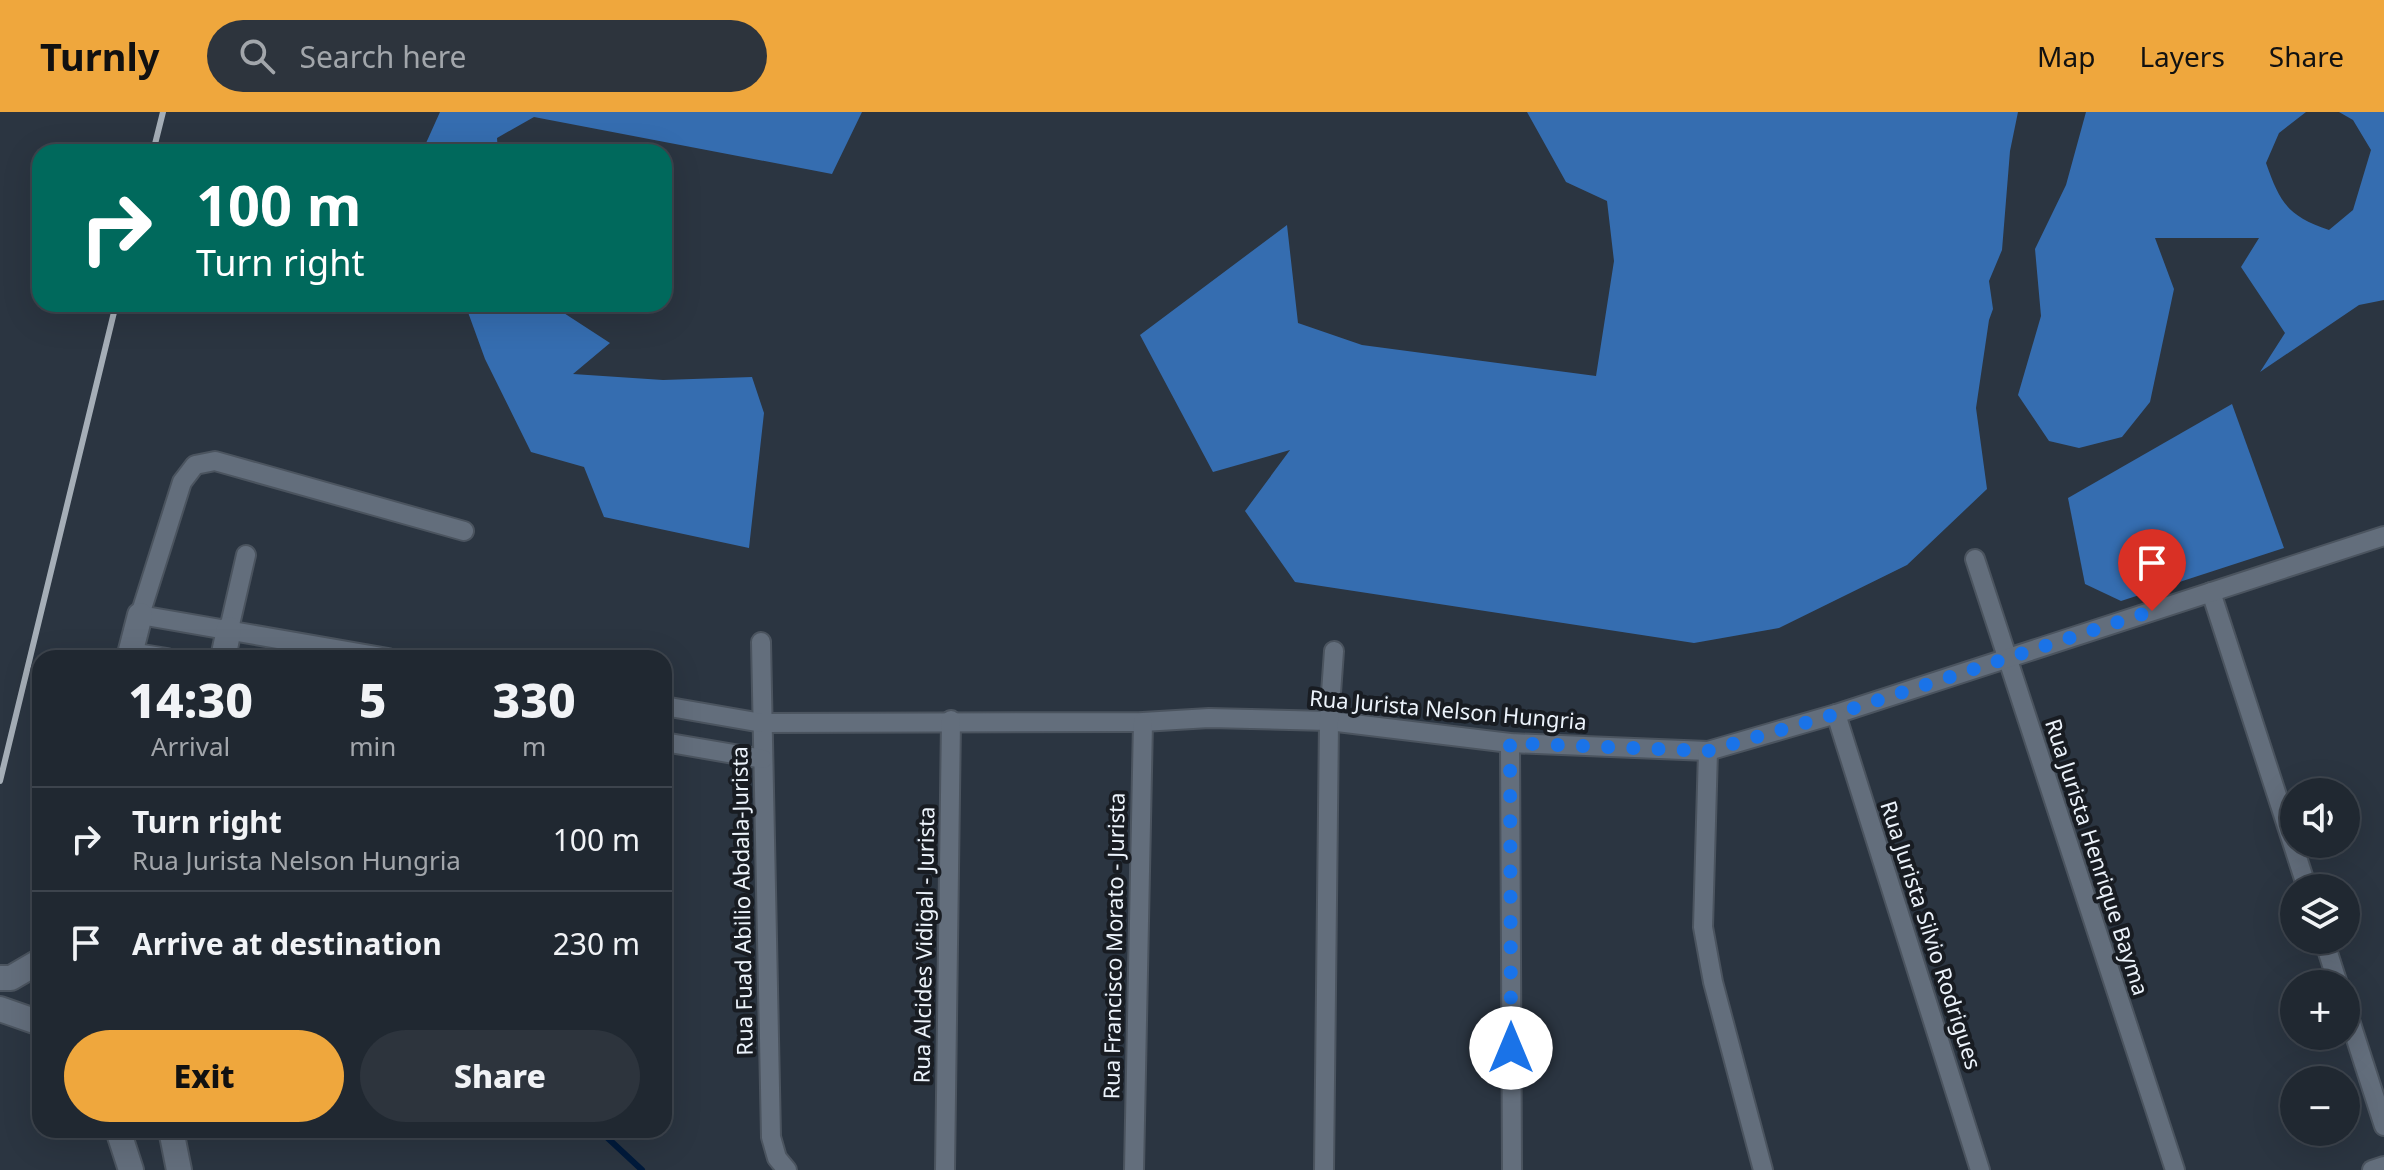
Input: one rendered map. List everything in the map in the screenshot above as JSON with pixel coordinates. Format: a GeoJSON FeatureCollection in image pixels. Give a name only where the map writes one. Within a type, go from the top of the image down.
{"type":"FeatureCollection","features":[{"type":"Feature","properties":{"kind":"street"},"geometry":{"type":"LineString","coordinates":[[131,650],[182,482],[195,465],[215,461],[464,531]]}},
{"type":"Feature","properties":{"kind":"street","name":"Rua Jurista Nelson Hungria"},"geometry":{"type":"LineString","coordinates":[[672,707],[762,723],[951,720],[1143,722],[1209,718],[1329,721],[1510,743],[1708,751],[1836,714],[2005,656],[2384,536]]}},
{"type":"Feature","properties":{"kind":"street"},"geometry":{"type":"LineString","coordinates":[[225,650],[246,555]]}},
{"type":"Feature","properties":{"kind":"street","name":"Rua Jurista Henrique Bayma"},"geometry":{"type":"LineString","coordinates":[[1975,559],[2175,1170]]}},
{"type":"Feature","properties":{"kind":"street"},"geometry":{"type":"LineString","coordinates":[[2211,592],[2302,874]]}},
{"type":"Feature","properties":{"kind":"street"},"geometry":{"type":"LineString","coordinates":[[140,615],[344,650]]}},
{"type":"Feature","properties":{"kind":"street","name":"Rua Fuad Abilio Abdala-Jurista"},"geometry":{"type":"LineString","coordinates":[[761,642],[771,1137],[782,1164]]}},
{"type":"Feature","properties":{"kind":"street"},"geometry":{"type":"LineString","coordinates":[[1324,1170],[1329,721],[1334,651]]}},
{"type":"Feature","properties":{"kind":"street","name":"Rua Jurista Silvio Rodrigues"},"geometry":{"type":"LineString","coordinates":[[1836,714],[1980,1170]]}},
{"type":"Feature","properties":{"kind":"street","name":"Rua Alcides Vidigal - Jurista"},"geometry":{"type":"LineString","coordinates":[[945,1170],[951,720]]}},
{"type":"Feature","properties":{"kind":"street","name":"Rua Francisco Morato - Jurista"},"geometry":{"type":"LineString","coordinates":[[1134,1170],[1143,722]]}},
{"type":"Feature","properties":{"kind":"street"},"geometry":{"type":"LineString","coordinates":[[672,743],[763,759]]}},
{"type":"Feature","properties":{"kind":"street"},"geometry":{"type":"LineString","coordinates":[[1510,743],[1512,1170]]}},
{"type":"Feature","properties":{"kind":"street"},"geometry":{"type":"LineString","coordinates":[[1708,751],[1703,927],[1713,982],[1763,1170]]}},
{"type":"Feature","properties":{"kind":"street"},"geometry":{"type":"LineString","coordinates":[[0,978],[11,978],[32,966]]}},
{"type":"Feature","properties":{"kind":"street"},"geometry":{"type":"LineString","coordinates":[[0,1009],[32,1020]]}},
{"type":"Feature","properties":{"kind":"street"},"geometry":{"type":"LineString","coordinates":[[2360,1050],[2384,1126]]}},
{"type":"Feature","properties":{"kind":"street"},"geometry":{"type":"LineString","coordinates":[[121,1138],[131,1170]]}},
{"type":"Feature","properties":{"kind":"street"},"geometry":{"type":"LineString","coordinates":[[173,1138],[179,1170]]}},
{"type":"Feature","properties":{"kind":"street"},"geometry":{"type":"LineString","coordinates":[[2372,1170],[2384,1166]]}},
{"type":"Feature","properties":{"kind":"shaded area"},"geometry":{"type":"Polygon","coordinates":[[[440,112],[862,112],[832,174],[534,117],[497,138],[497,144],[426,144],[440,112]]]}},
{"type":"Feature","properties":{"kind":"shaded area"},"geometry":{"type":"Polygon","coordinates":[[[1527,112],[2018,112],[2010,151],[2002,250],[1989,281],[1993,309],[1976,408],[1987,489],[1907,565],[1779,628],[1694,643],[1295,582],[1245,511],[1290,450],[1213,472],[1140,335],[1287,225],[1298,323],[1362,345],[1596,376],[1614,261],[1607,201],[1566,182],[1527,112]]]}},
{"type":"Feature","properties":{"kind":"shaded area"},"geometry":{"type":"Polygon","coordinates":[[[2086,112],[2306,112],[2279,133],[2266,163],[2287,206],[2304,219],[2329,230],[2353,210],[2371,150],[2353,120],[2339,112],[2384,112],[2384,300],[2359,305],[2260,372],[2285,333],[2241,267],[2259,238],[2155,238],[2174,289],[2150,402],[2122,437],[2079,448],[2049,441],[2018,395],[2041,316],[2035,249],[2066,185],[2086,112]]]}},
{"type":"Feature","properties":{"kind":"shaded area"},"geometry":{"type":"Polygon","coordinates":[[[468,312],[562,312],[610,343],[573,374],[663,380],[752,377],[764,413],[749,548],[604,517],[584,467],[531,452],[485,359],[468,312]]]}},
{"type":"Feature","properties":{"kind":"shaded area"},"geometry":{"type":"Polygon","coordinates":[[[2232,404],[2284,548],[2121,601],[2085,584],[2068,498],[2232,404]]]}},
{"type":"Feature","properties":{"kind":"waterway"},"geometry":{"type":"LineString","coordinates":[[608,1138],[642,1170]]}},
{"type":"Feature","properties":{"kind":"railway"},"geometry":{"type":"LineString","coordinates":[[155,144],[163,112]]}},
{"type":"Feature","properties":{"kind":"railway"},"geometry":{"type":"LineString","coordinates":[[0,781],[114,312]]}},
{"type":"Feature","properties":{"kind":"route"},"geometry":{"type":"LineString","coordinates":[[1511,1048],[1510,743],[1708,751],[1836,714],[2005,656],[2152,611]]}}]}
